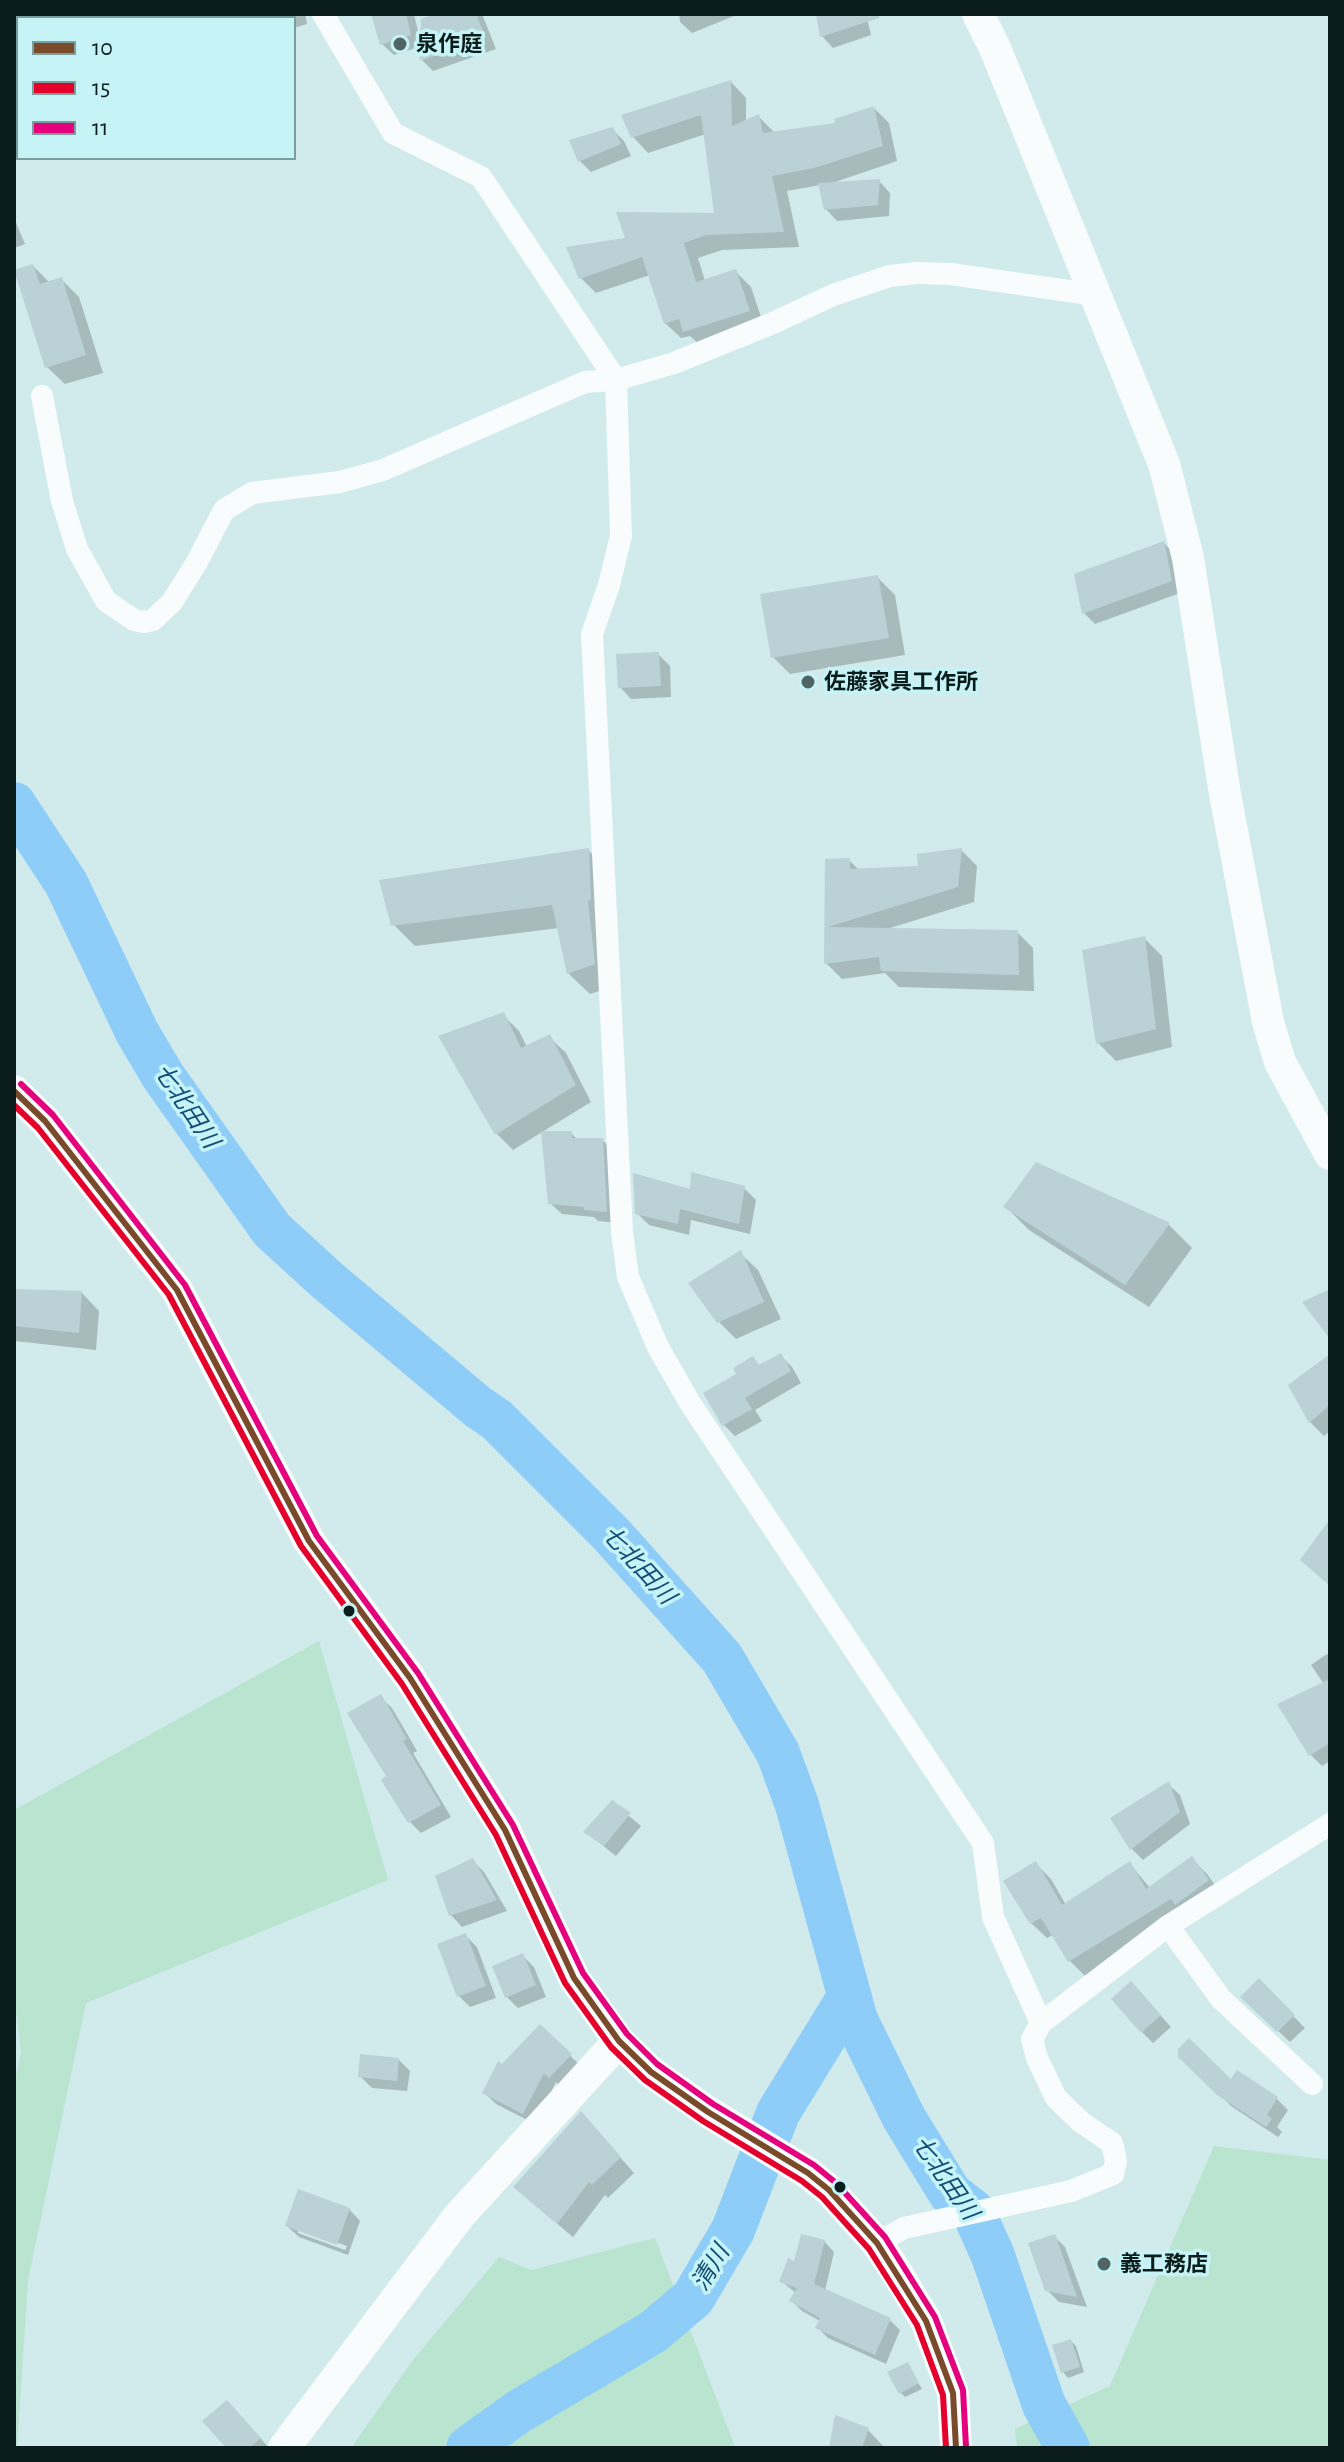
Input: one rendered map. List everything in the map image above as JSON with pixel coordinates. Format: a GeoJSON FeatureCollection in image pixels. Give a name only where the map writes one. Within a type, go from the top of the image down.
{"type":"FeatureCollection","features":[{"type":"Feature","properties":{"kind":"street"},"geometry":{"type":"LineString","coordinates":[[323,14],[393,133],[481,177],[616,380],[621,536],[592,634],[622,1232],[628,1277],[658,1347],[690,1403],[983,1843],[993,1917],[1041,2023]]}},
{"type":"Feature","properties":{"kind":"street"},"geometry":{"type":"LineString","coordinates":[[978,14],[995,48],[1164,464],[1188,558],[1225,794],[1268,1022],[1280,1062],[1330,1154]]}},
{"type":"Feature","properties":{"kind":"street"},"geometry":{"type":"LineString","coordinates":[[42,396],[62,501],[77,549],[106,601],[134,620],[144,622],[153,620],[172,602],[224,510],[252,493],[340,482],[383,470],[585,382],[616,380],[674,363],[833,295],[890,276],[951,274],[1096,295]]}},
{"type":"Feature","properties":{"kind":"street"},"geometry":{"type":"LineString","coordinates":[[14,1091],[45,1121],[177,1290],[309,1541],[410,1678],[505,1830],[574,1978],[619,2041],[651,2072],[708,2112],[808,2173],[890,2236],[953,2393],[956,2448]]}},
{"type":"Feature","properties":{"kind":"street"},"geometry":{"type":"LineString","coordinates":[[890,2236],[1093,2184],[1113,2174],[1116,2161],[1112,2143],[1081,2122],[1056,2098],[1037,2058],[1032,2039],[1041,2023],[1168,1926],[1330,1824]]}},
{"type":"Feature","properties":{"kind":"street"},"geometry":{"type":"LineString","coordinates":[[1168,1926],[1221,1999],[1312,2084]]}},
{"type":"Feature","properties":{"kind":"street"},"geometry":{"type":"LineString","coordinates":[[284,2448],[459,2216],[619,2041]]}},
{"type":"Feature","properties":{"kind":"green space"},"geometry":{"type":"Polygon","coordinates":[[[319,1641],[388,1880],[86,2003],[28,2280],[17,2448],[14,2448],[14,2086],[21,2052],[14,1995],[14,1810],[319,1641]]]}},
{"type":"Feature","properties":{"kind":"green space"},"geometry":{"type":"Polygon","coordinates":[[[1214,2146],[1330,2160],[1330,2448],[1017,2448],[1015,2429],[1110,2386],[1214,2146]]]}},
{"type":"Feature","properties":{"kind":"green space"},"geometry":{"type":"Polygon","coordinates":[[[655,2238],[735,2447],[351,2448],[413,2360],[499,2257],[531,2270],[655,2238]]]}},
{"type":"Feature","properties":{"kind":"building"},"geometry":{"type":"Polygon","coordinates":[[[371,14],[406,14],[411,35],[380,45],[371,14]]]}},
{"type":"Feature","properties":{"kind":"building"},"geometry":{"type":"Polygon","coordinates":[[[434,14],[476,14],[485,37],[420,61],[421,19],[434,14]]]}},
{"type":"Feature","properties":{"kind":"building"},"geometry":{"type":"Polygon","coordinates":[[[816,14],[879,14],[879,18],[820,37],[816,14]]]}},
{"type":"Feature","properties":{"kind":"building"},"geometry":{"type":"Polygon","coordinates":[[[731,80],[732,126],[759,114],[763,133],[835,123],[834,119],[874,106],[883,146],[814,168],[772,176],[784,232],[706,235],[684,243],[696,282],[736,269],[750,311],[683,332],[679,319],[664,324],[642,257],[579,279],[566,247],[625,238],[616,212],[714,213],[701,115],[631,138],[621,115],[731,80]]]}},
{"type":"Feature","properties":{"kind":"building"},"geometry":{"type":"Polygon","coordinates":[[[613,127],[621,144],[578,162],[569,140],[613,127]]]}},
{"type":"Feature","properties":{"kind":"building"},"geometry":{"type":"Polygon","coordinates":[[[880,179],[878,205],[824,210],[818,183],[880,179]]]}},
{"type":"Feature","properties":{"kind":"building"},"geometry":{"type":"Polygon","coordinates":[[[33,264],[40,284],[62,277],[86,355],[45,368],[14,270],[33,264]]]}},
{"type":"Feature","properties":{"kind":"building"},"geometry":{"type":"Polygon","coordinates":[[[1164,541],[1172,581],[1082,614],[1074,574],[1164,541]]]}},
{"type":"Feature","properties":{"kind":"building"},"geometry":{"type":"Polygon","coordinates":[[[878,575],[889,638],[771,658],[760,594],[878,575]]]}},
{"type":"Feature","properties":{"kind":"building"},"geometry":{"type":"Polygon","coordinates":[[[659,652],[661,686],[618,688],[616,654],[659,652]]]}},
{"type":"Feature","properties":{"kind":"building"},"geometry":{"type":"Polygon","coordinates":[[[589,848],[591,900],[588,901],[595,964],[567,974],[552,905],[391,926],[379,880],[589,848]]]}},
{"type":"Feature","properties":{"kind":"building"},"geometry":{"type":"Polygon","coordinates":[[[962,848],[958,887],[828,927],[1018,930],[1019,975],[881,971],[879,957],[824,964],[825,859],[850,858],[850,869],[918,866],[917,854],[962,848]]]}},
{"type":"Feature","properties":{"kind":"building"},"geometry":{"type":"Polygon","coordinates":[[[1145,936],[1156,1029],[1096,1044],[1082,950],[1145,936]]]}},
{"type":"Feature","properties":{"kind":"building"},"geometry":{"type":"Polygon","coordinates":[[[504,1012],[521,1048],[550,1034],[576,1085],[495,1135],[438,1036],[504,1012]]]}},
{"type":"Feature","properties":{"kind":"building"},"geometry":{"type":"Polygon","coordinates":[[[541,1131],[572,1131],[572,1138],[603,1138],[607,1212],[548,1204],[541,1131]]]}},
{"type":"Feature","properties":{"kind":"building"},"geometry":{"type":"Polygon","coordinates":[[[1036,1162],[1170,1223],[1125,1285],[1003,1207],[1036,1162]]]}},
{"type":"Feature","properties":{"kind":"building"},"geometry":{"type":"Polygon","coordinates":[[[691,1172],[745,1186],[739,1224],[680,1209],[678,1224],[635,1214],[633,1173],[690,1189],[691,1172]]]}},
{"type":"Feature","properties":{"kind":"building"},"geometry":{"type":"Polygon","coordinates":[[[741,1250],[764,1302],[717,1323],[688,1283],[741,1250]]]}},
{"type":"Feature","properties":{"kind":"building"},"geometry":{"type":"Polygon","coordinates":[[[14,1289],[82,1291],[79,1333],[14,1326],[14,1289]]]}},
{"type":"Feature","properties":{"kind":"building"},"geometry":{"type":"Polygon","coordinates":[[[1330,1289],[1330,1339],[1302,1302],[1330,1289]]]}},
{"type":"Feature","properties":{"kind":"building"},"geometry":{"type":"Polygon","coordinates":[[[781,1353],[791,1371],[745,1398],[752,1409],[722,1426],[703,1393],[736,1374],[733,1368],[753,1356],[759,1365],[781,1353]]]}},
{"type":"Feature","properties":{"kind":"building"},"geometry":{"type":"Polygon","coordinates":[[[1330,1354],[1330,1405],[1309,1423],[1288,1385],[1330,1354]]]}},
{"type":"Feature","properties":{"kind":"building"},"geometry":{"type":"Polygon","coordinates":[[[1330,1519],[1330,1586],[1300,1560],[1330,1519]]]}},
{"type":"Feature","properties":{"kind":"building"},"geometry":{"type":"Polygon","coordinates":[[[1330,1679],[1330,1743],[1309,1756],[1277,1704],[1330,1679]]]}},
{"type":"Feature","properties":{"kind":"building"},"geometry":{"type":"Polygon","coordinates":[[[381,1694],[407,1739],[403,1741],[441,1805],[408,1823],[381,1780],[386,1776],[347,1713],[381,1694]]]}},
{"type":"Feature","properties":{"kind":"building"},"geometry":{"type":"Polygon","coordinates":[[[1169,1781],[1180,1812],[1130,1850],[1110,1818],[1169,1781]]]}},
{"type":"Feature","properties":{"kind":"building"},"geometry":{"type":"Polygon","coordinates":[[[612,1800],[631,1813],[604,1846],[583,1832],[612,1800]]]}},
{"type":"Feature","properties":{"kind":"building"},"geometry":{"type":"Polygon","coordinates":[[[1192,1856],[1209,1880],[1175,1905],[1171,1899],[1068,1962],[1041,1918],[1030,1924],[1003,1881],[1036,1861],[1062,1905],[1130,1861],[1146,1889],[1192,1856]]]}},
{"type":"Feature","properties":{"kind":"building"},"geometry":{"type":"Polygon","coordinates":[[[473,1858],[497,1900],[449,1916],[435,1876],[473,1858]]]}},
{"type":"Feature","properties":{"kind":"building"},"geometry":{"type":"Polygon","coordinates":[[[466,1933],[486,1986],[457,1997],[437,1944],[466,1933]]]}},
{"type":"Feature","properties":{"kind":"building"},"geometry":{"type":"Polygon","coordinates":[[[523,1953],[536,1985],[505,1998],[492,1966],[523,1953]]]}},
{"type":"Feature","properties":{"kind":"building"},"geometry":{"type":"Polygon","coordinates":[[[1259,1978],[1295,2015],[1277,2032],[1240,1997],[1259,1978]]]}},
{"type":"Feature","properties":{"kind":"building"},"geometry":{"type":"Polygon","coordinates":[[[1131,1981],[1161,2015],[1141,2033],[1111,1999],[1131,1981]]]}},
{"type":"Feature","properties":{"kind":"building"},"geometry":{"type":"Polygon","coordinates":[[[540,2024],[572,2054],[549,2078],[544,2073],[523,2114],[482,2093],[498,2061],[502,2064],[540,2024]]]}},
{"type":"Feature","properties":{"kind":"building"},"geometry":{"type":"Polygon","coordinates":[[[1189,2038],[1231,2079],[1237,2070],[1278,2097],[1267,2115],[1272,2119],[1266,2127],[1217,2095],[1178,2057],[1178,2049],[1189,2038]]]}},
{"type":"Feature","properties":{"kind":"building"},"geometry":{"type":"Polygon","coordinates":[[[360,2054],[399,2058],[397,2081],[358,2077],[360,2054]]]}},
{"type":"Feature","properties":{"kind":"building"},"geometry":{"type":"Polygon","coordinates":[[[581,2111],[621,2157],[592,2185],[589,2182],[557,2224],[513,2187],[581,2111]]]}},
{"type":"Feature","properties":{"kind":"building"},"geometry":{"type":"Polygon","coordinates":[[[298,2189],[350,2208],[337,2245],[285,2226],[298,2189]]]}},
{"type":"Feature","properties":{"kind":"building"},"geometry":{"type":"Polygon","coordinates":[[[801,2234],[825,2240],[814,2284],[891,2318],[875,2355],[815,2328],[820,2318],[789,2301],[797,2288],[779,2282],[788,2258],[794,2261],[801,2234]]]}},
{"type":"Feature","properties":{"kind":"building"},"geometry":{"type":"Polygon","coordinates":[[[1055,2234],[1077,2297],[1045,2291],[1028,2243],[1055,2234]]]}},
{"type":"Feature","properties":{"kind":"building"},"geometry":{"type":"Polygon","coordinates":[[[1071,2339],[1080,2367],[1061,2373],[1052,2345],[1071,2339]]]}},
{"type":"Feature","properties":{"kind":"building"},"geometry":{"type":"Polygon","coordinates":[[[908,2362],[919,2383],[899,2394],[887,2372],[908,2362]]]}},
{"type":"Feature","properties":{"kind":"building"},"geometry":{"type":"Polygon","coordinates":[[[227,2400],[261,2438],[249,2448],[226,2448],[202,2421],[227,2400]]]}},
{"type":"Feature","properties":{"kind":"building"},"geometry":{"type":"Polygon","coordinates":[[[835,2415],[869,2428],[862,2448],[829,2448],[835,2415]]]}},
{"type":"Feature","properties":{"kind":"waterway","name":"七北田川"},"geometry":{"type":"LineString","coordinates":[[14,804],[66,883],[137,1032],[163,1076],[272,1230],[328,1281],[497,1420],[611,1534],[722,1658],[778,1753],[797,1805],[856,2020],[904,2118],[950,2193],[973,2211],[993,2256],[1044,2405],[1068,2448]]}},
{"type":"Feature","properties":{"kind":"waterway","name":"清川"},"geometry":{"type":"LineString","coordinates":[[468,2448],[518,2412],[653,2332],[693,2298],[733,2230],[778,2113],[849,1997]]}},
{"type":"Feature","properties":{"kind":"transit line","name":"11"},"geometry":{"type":"LineString","coordinates":[[21,1084],[53,1115],[185,1285],[317,1536],[418,1673],[513,1825],[583,1973],[627,2034],[657,2064],[713,2104],[814,2165],[836,2183],[885,2237],[935,2317],[963,2390],[966,2447]]}},
{"type":"Feature","properties":{"kind":"transit line","name":"10"},"geometry":{"type":"LineString","coordinates":[[14,1091],[45,1121],[177,1290],[309,1541],[410,1678],[505,1830],[574,1978],[619,2041],[651,2072],[708,2112],[808,2173],[829,2190],[877,2243],[926,2321],[953,2393],[956,2448]]}},
{"type":"Feature","properties":{"kind":"transit line","name":"15"},"geometry":{"type":"LineString","coordinates":[[14,1105],[38,1128],[169,1295],[301,1546],[402,1684],[496,1835],[565,1983],[611,2047],[645,2080],[703,2121],[802,2181],[822,2197],[869,2249],[917,2325],[943,2395],[946,2448]]}},
{"type":"Feature","properties":{"kind":"place","name":"泉作庭"},"geometry":{"type":"Point","coordinates":[400,44]}},
{"type":"Feature","properties":{"kind":"place","name":"佐藤家具工作所"},"geometry":{"type":"Point","coordinates":[808,682]}},
{"type":"Feature","properties":{"kind":"place","name":"義工務店"},"geometry":{"type":"Point","coordinates":[1104,2264]}}]}
